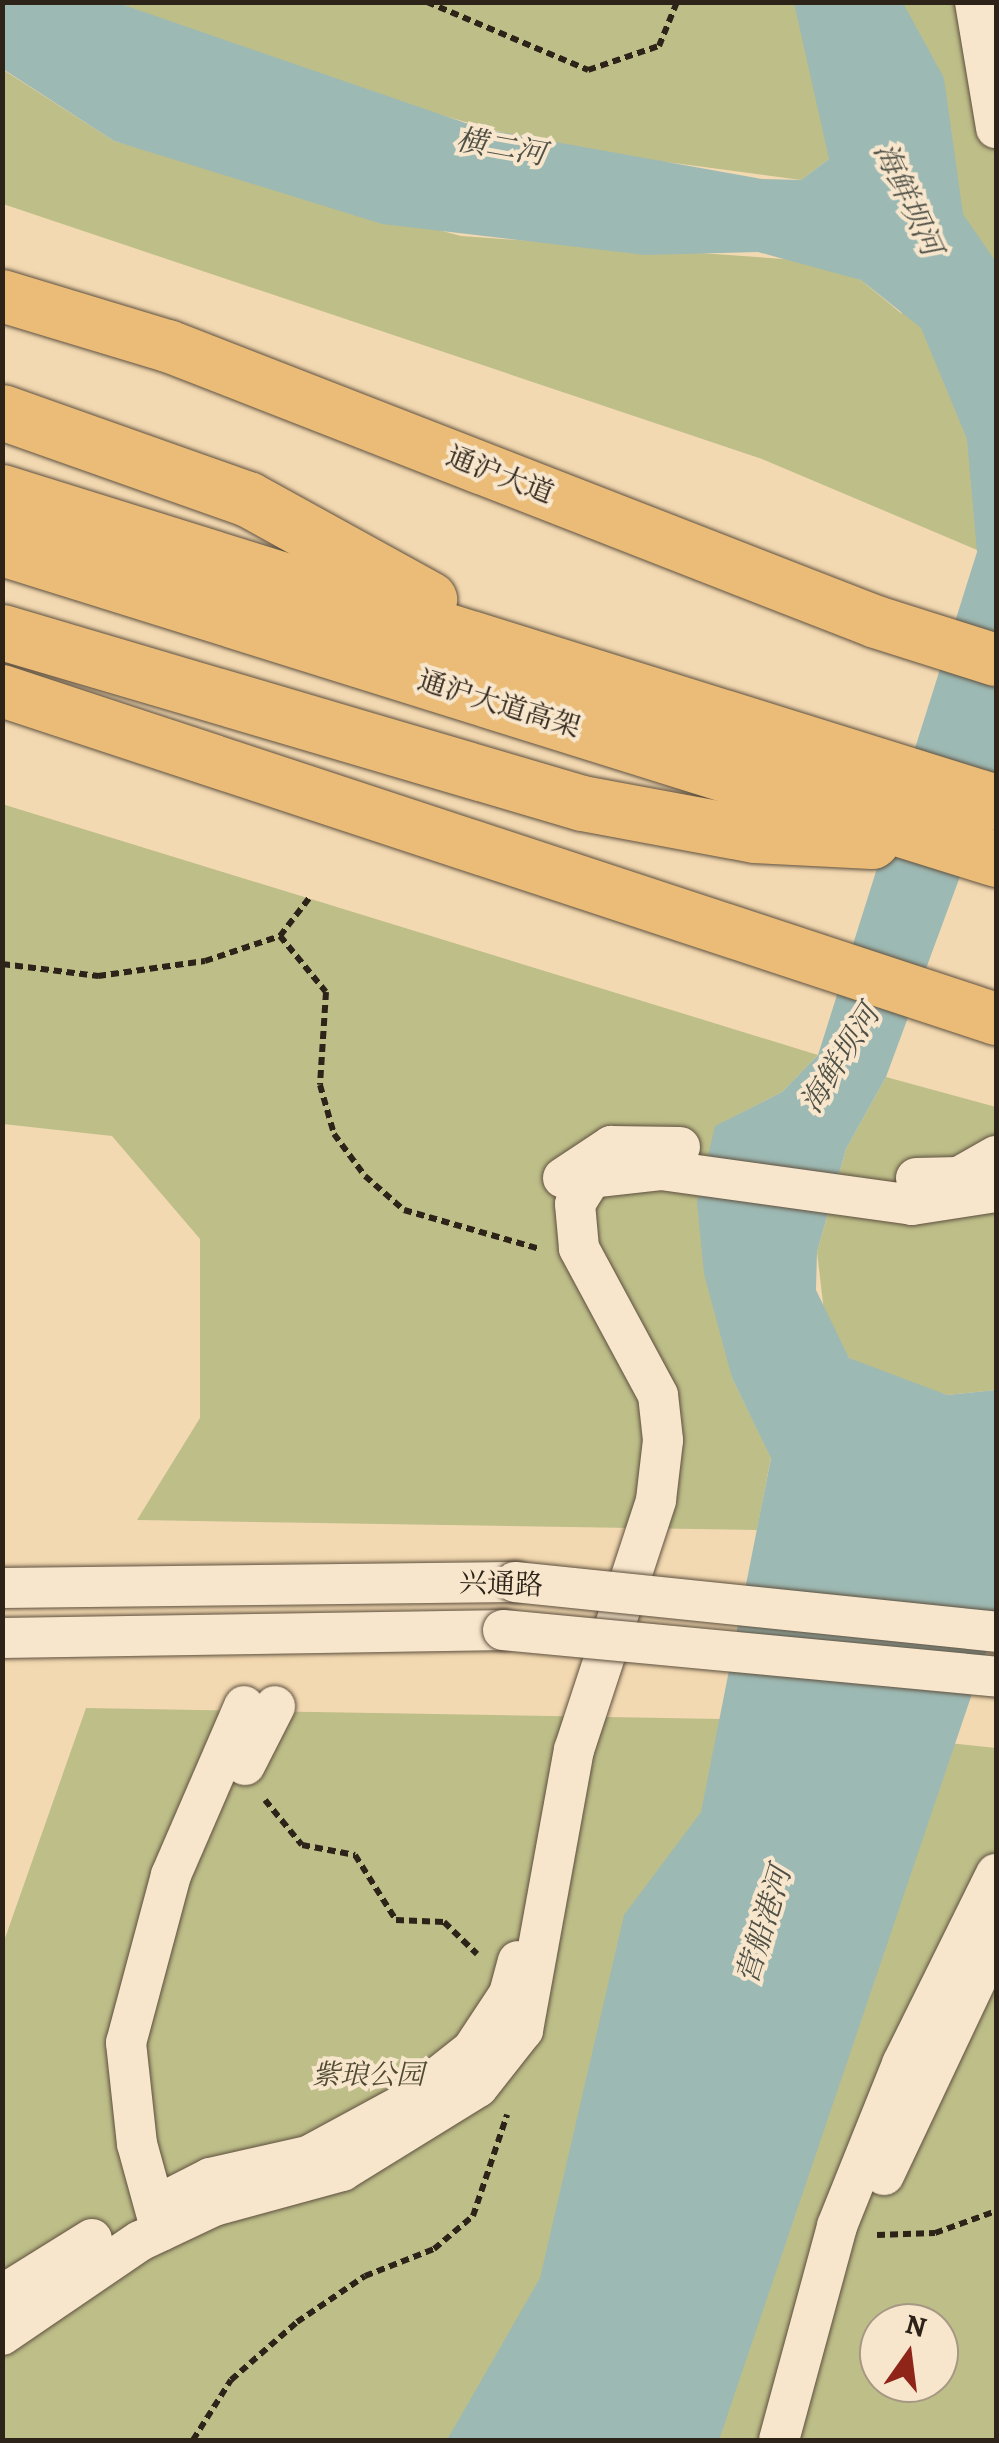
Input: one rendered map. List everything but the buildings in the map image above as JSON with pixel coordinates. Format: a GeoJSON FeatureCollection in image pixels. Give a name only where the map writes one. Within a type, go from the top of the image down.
{"type":"FeatureCollection","features":[{"type":"Feature","properties":{"kind":"highway"},"geometry":{"type":"LineString","coordinates":[[2,412],[248,498],[528,654]]}},
{"type":"Feature","properties":{"kind":"highway","name":"通沪大道高架"},"geometry":{"type":"LineString","coordinates":[[2,492],[996,802]]}},
{"type":"Feature","properties":{"kind":"highway","name":"通沪大道高架"},"geometry":{"type":"LineString","coordinates":[[2,548],[972,852]]}},
{"type":"Feature","properties":{"kind":"highway"},"geometry":{"type":"LineString","coordinates":[[2,632],[582,804],[754,835],[972,852]]}},
{"type":"Feature","properties":{"kind":"main road","name":"通沪大道"},"geometry":{"type":"LineString","coordinates":[[2,296],[168,346],[876,622],[996,660]]}},
{"type":"Feature","properties":{"kind":"main road"},"geometry":{"type":"LineString","coordinates":[[2,691],[996,1019]]}},
{"type":"Feature","properties":{"kind":"street"},"geometry":{"type":"LineString","coordinates":[[976,2],[996,128]]}},
{"type":"Feature","properties":{"kind":"street"},"geometry":{"type":"LineString","coordinates":[[2,2295],[170,2212],[308,2156],[404,2104],[472,2050],[499,2010],[529,1917],[556,1748],[648,1445],[644,1399],[557,1252],[552,1215],[564,1175],[611,1146],[664,1158],[875,1184],[958,1178],[996,1156]]}},
{"type":"Feature","properties":{"kind":"street"},"geometry":{"type":"LineString","coordinates":[[2,2335],[170,2212],[342,2170],[478,2087],[523,2030],[574,1750],[656,1500],[663,1440],[658,1396],[579,1248],[575,1204],[590,1178],[664,1158]]}},
{"type":"Feature","properties":{"kind":"street"},"geometry":{"type":"LineString","coordinates":[[875,1184],[912,1205],[981,1202],[996,1192]]}},
{"type":"Feature","properties":{"kind":"street","name":"兴通路"},"geometry":{"type":"LineString","coordinates":[[2,1588],[515,1582],[996,1632]]}},
{"type":"Feature","properties":{"kind":"street","name":"兴通路"},"geometry":{"type":"LineString","coordinates":[[2,1638],[503,1630],[996,1677]]}},
{"type":"Feature","properties":{"kind":"street"},"geometry":{"type":"LineString","coordinates":[[259,1706],[236,1783],[194,1874],[146,2034],[144,2074],[170,2212],[126,2043],[171,1875],[259,1706]]}},
{"type":"Feature","properties":{"kind":"street"},"geometry":{"type":"LineString","coordinates":[[778,2440],[837,2226],[902,2064],[996,1874]]}},
{"type":"Feature","properties":{"kind":"street"},"geometry":{"type":"LineString","coordinates":[[800,2440],[864,2232],[996,1938]]}},
{"type":"Feature","properties":{"kind":"path"},"geometry":{"type":"LineString","coordinates":[[427,2],[588,70],[659,46],[677,2]]}},
{"type":"Feature","properties":{"kind":"path"},"geometry":{"type":"LineString","coordinates":[[2,964],[98,976],[205,962],[280,936],[310,898]]}},
{"type":"Feature","properties":{"kind":"path"},"geometry":{"type":"LineString","coordinates":[[280,936],[326,992],[320,1084],[334,1134],[364,1176],[404,1210],[557,1252]]}},
{"type":"Feature","properties":{"kind":"path"},"geometry":{"type":"LineString","coordinates":[[236,1783],[294,1826],[302,1845],[355,1855],[396,1920],[444,1922],[462,1932],[486,1967],[499,2010]]}},
{"type":"Feature","properties":{"kind":"path"},"geometry":{"type":"LineString","coordinates":[[193,2440],[231,2380],[297,2322],[365,2276],[434,2249],[473,2216],[509,2102],[505,2053]]}},
{"type":"Feature","properties":{"kind":"path"},"geometry":{"type":"LineString","coordinates":[[864,2232],[936,2232],[996,2211]]}},
{"type":"Feature","properties":{"kind":"green space"},"geometry":{"type":"Polygon","coordinates":[[[118,3],[996,3],[996,558],[762,459],[3,204],[2,69],[114,141],[241,177],[461,236],[813,261],[861,280],[902,314],[830,132],[829,159],[801,180],[554,147],[363,93],[118,3]]]}},
{"type":"Feature","properties":{"kind":"green space"},"geometry":{"type":"Polygon","coordinates":[[[2,804],[818,1055],[782,1092],[716,1126],[732,1378],[771,1457],[757,1530],[137,1520],[200,1418],[200,1239],[112,1136],[3,1124],[2,804]]]}},
{"type":"Feature","properties":{"kind":"green space"},"geometry":{"type":"Polygon","coordinates":[[[886,1077],[996,1107],[996,1390],[947,1395],[904,1382],[849,1358],[825,1320],[817,1252],[846,1149],[886,1077]]]}},
{"type":"Feature","properties":{"kind":"green space","name":"紫琅公园"},"geometry":{"type":"Polygon","coordinates":[[[86,1708],[721,1719],[996,1748],[996,2440],[3,2440],[3,1944],[86,1708]]]}},
{"type":"Feature","properties":{"kind":"water"},"geometry":{"type":"Polygon","coordinates":[[[2,3],[118,3],[483,129],[762,179],[801,180],[829,159],[794,3],[903,3],[944,78],[963,214],[996,262],[996,779],[886,1077],[846,1149],[817,1252],[816,1290],[849,1358],[947,1395],[996,1390],[996,1623],[719,2440],[447,2440],[540,2278],[624,1915],[701,1812],[771,1458],[732,1378],[704,1274],[697,1202],[715,1126],[782,1092],[818,1055],[977,552],[967,439],[921,328],[861,280],[758,252],[645,255],[382,224],[114,141],[3,69],[2,3]]]}},
{"type":"Feature","properties":{"kind":"water label","name":"横二河"},"geometry":{"type":"Point","coordinates":[501,147]}},
{"type":"Feature","properties":{"kind":"water label","name":"海鲜坝河"},"geometry":{"type":"Point","coordinates":[908,199]}},
{"type":"Feature","properties":{"kind":"water label","name":"海鲜坝河"},"geometry":{"type":"Point","coordinates":[840,1059]}},
{"type":"Feature","properties":{"kind":"water label","name":"营船港河"},"geometry":{"type":"Point","coordinates":[764,1925]}}]}
